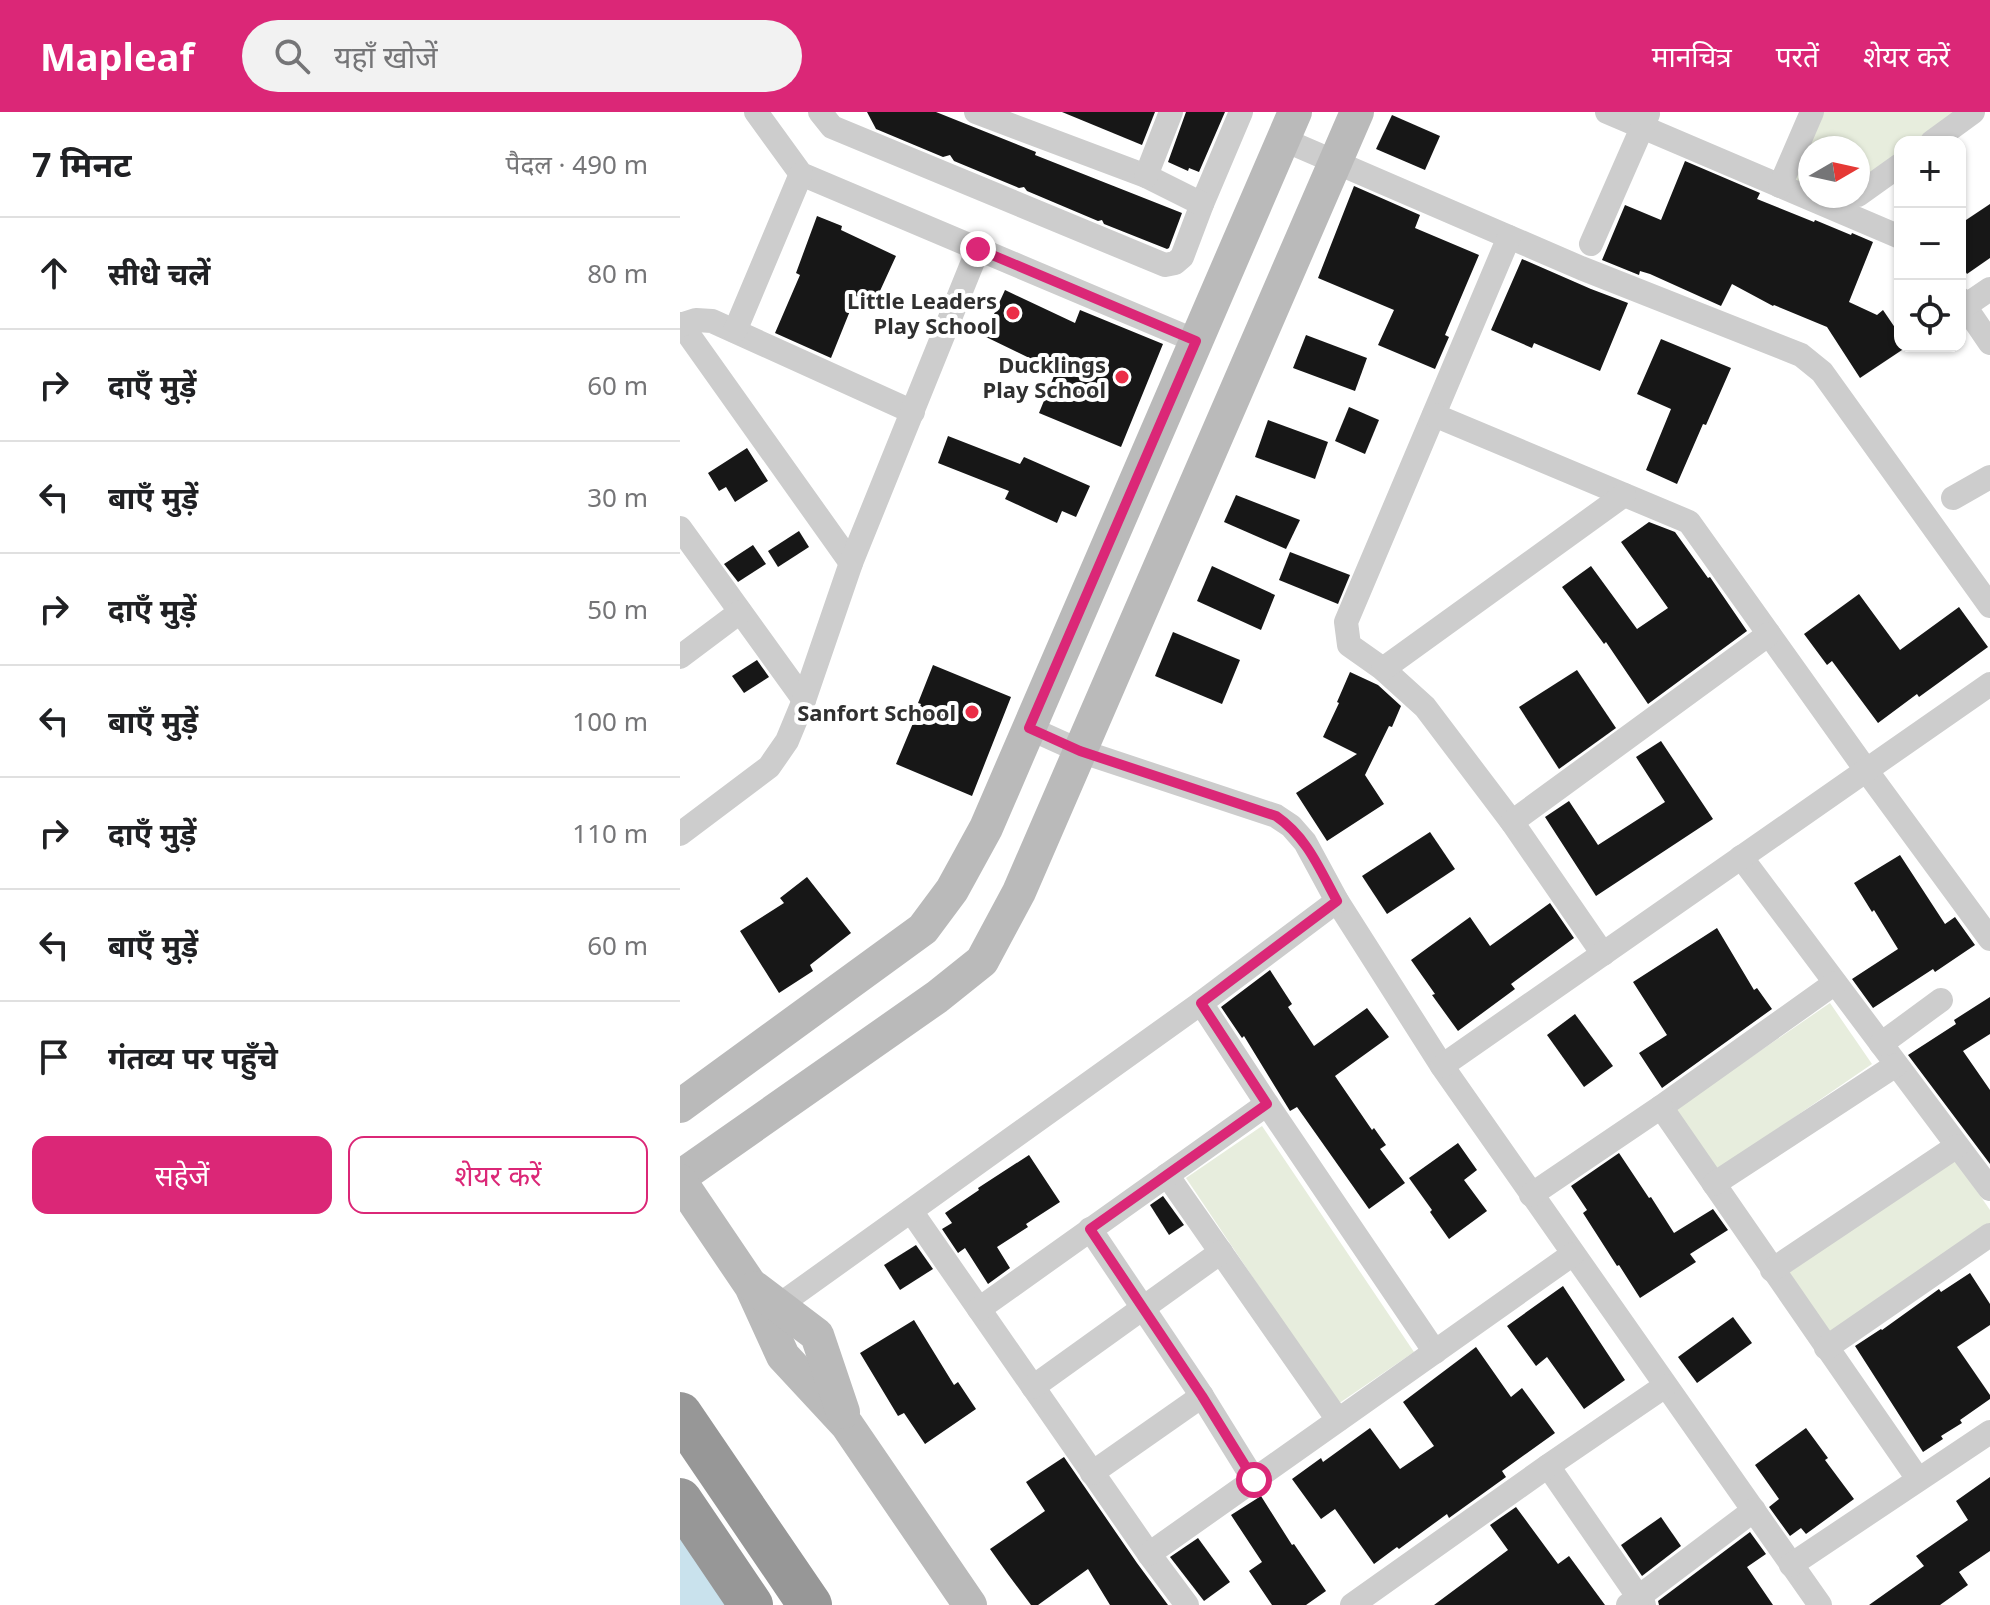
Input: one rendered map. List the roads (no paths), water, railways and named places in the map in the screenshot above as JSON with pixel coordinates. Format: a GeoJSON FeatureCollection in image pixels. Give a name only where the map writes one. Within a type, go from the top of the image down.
{"type":"FeatureCollection","features":[{"type":"Feature","properties":{"kind":"highway"},"geometry":{"type":"LineString","coordinates":[[680,1414],[810,1605]]}},
{"type":"Feature","properties":{"kind":"highway"},"geometry":{"type":"LineString","coordinates":[[680,1500],[751,1605]]}},
{"type":"Feature","properties":{"kind":"street"},"geometry":{"type":"LineString","coordinates":[[756,112],[801,174],[1196,341]]}},
{"type":"Feature","properties":{"kind":"street"},"geometry":{"type":"LineString","coordinates":[[820,112],[832,127],[1165,265],[1175,263],[1182,257],[1241,112]]}},
{"type":"Feature","properties":{"kind":"street"},"geometry":{"type":"LineString","coordinates":[[976,112],[1146,176],[1202,204]]}},
{"type":"Feature","properties":{"kind":"street"},"geometry":{"type":"LineString","coordinates":[[1146,176],[1171,112]]}},
{"type":"Feature","properties":{"kind":"street"},"geometry":{"type":"LineString","coordinates":[[970,1605],[847,1425],[783,1356],[764,1296],[680,1179],[937,997],[982,961],[1019,892],[1357,112]]}},
{"type":"Feature","properties":{"kind":"street"},"geometry":{"type":"LineString","coordinates":[[1607,112],[1646,119],[1780,186],[1798,190]]}},
{"type":"Feature","properties":{"kind":"street"},"geometry":{"type":"LineString","coordinates":[[1780,186],[1812,112]]}},
{"type":"Feature","properties":{"kind":"street"},"geometry":{"type":"LineString","coordinates":[[1940,136],[1973,112]]}},
{"type":"Feature","properties":{"kind":"street"},"geometry":{"type":"LineString","coordinates":[[1591,244],[1646,119]]}},
{"type":"Feature","properties":{"kind":"street"},"geometry":{"type":"LineString","coordinates":[[680,1106],[923,929],[952,890],[986,828],[1289,126],[1336,162],[1581,268],[1801,355],[1822,372],[1990,606]]}},
{"type":"Feature","properties":{"kind":"street"},"geometry":{"type":"LineString","coordinates":[[1870,186],[1894,169]]}},
{"type":"Feature","properties":{"kind":"street"},"geometry":{"type":"LineString","coordinates":[[735,331],[801,174]]}},
{"type":"Feature","properties":{"kind":"street"},"geometry":{"type":"LineString","coordinates":[[1862,208],[1894,232]]}},
{"type":"Feature","properties":{"kind":"street"},"geometry":{"type":"LineString","coordinates":[[1509,237],[1346,622],[1349,645],[1383,669],[1425,707],[1512,822],[1603,954]]}},
{"type":"Feature","properties":{"kind":"street"},"geometry":{"type":"LineString","coordinates":[[680,834],[769,767],[787,741],[851,563],[978,249]]}},
{"type":"Feature","properties":{"kind":"street"},"geometry":{"type":"LineString","coordinates":[[1966,301],[1990,289]]}},
{"type":"Feature","properties":{"kind":"street"},"geometry":{"type":"LineString","coordinates":[[1966,307],[1990,343]]}},
{"type":"Feature","properties":{"kind":"street"},"geometry":{"type":"LineString","coordinates":[[851,563],[681,324],[696,320],[712,321],[913,412]]}},
{"type":"Feature","properties":{"kind":"street"},"geometry":{"type":"LineString","coordinates":[[1434,415],[1689,522],[1990,939]]}},
{"type":"Feature","properties":{"kind":"street"},"geometry":{"type":"LineString","coordinates":[[1953,498],[1990,477]]}},
{"type":"Feature","properties":{"kind":"street"},"geometry":{"type":"LineString","coordinates":[[1383,669],[1624,495]]}},
{"type":"Feature","properties":{"kind":"street"},"geometry":{"type":"LineString","coordinates":[[681,531],[804,700]]}},
{"type":"Feature","properties":{"kind":"street"},"geometry":{"type":"LineString","coordinates":[[680,657],[740,612]]}},
{"type":"Feature","properties":{"kind":"street"},"geometry":{"type":"LineString","coordinates":[[1512,822],[1769,634]]}},
{"type":"Feature","properties":{"kind":"street"},"geometry":{"type":"LineString","coordinates":[[1442,1066],[1990,684]]}},
{"type":"Feature","properties":{"kind":"street"},"geometry":{"type":"LineString","coordinates":[[1029,728],[1080,751],[1276,816],[1291,826],[1305,842],[1337,901],[1442,1066],[1820,1605]]}},
{"type":"Feature","properties":{"kind":"street"},"geometry":{"type":"LineString","coordinates":[[1741,857],[1990,1189]]}},
{"type":"Feature","properties":{"kind":"street"},"geometry":{"type":"LineString","coordinates":[[764,1296],[911,1211],[1201,1003],[1337,901]]}},
{"type":"Feature","properties":{"kind":"street"},"geometry":{"type":"LineString","coordinates":[[1531,1195],[1835,983]]}},
{"type":"Feature","properties":{"kind":"street"},"geometry":{"type":"LineString","coordinates":[[1881,1044],[1941,1000]]}},
{"type":"Feature","properties":{"kind":"street"},"geometry":{"type":"LineString","coordinates":[[1201,1003],[1435,1352]]}},
{"type":"Feature","properties":{"kind":"street"},"geometry":{"type":"LineString","coordinates":[[1714,1184],[1896,1065]]}},
{"type":"Feature","properties":{"kind":"street"},"geometry":{"type":"LineString","coordinates":[[979,1309],[1267,1104]]}},
{"type":"Feature","properties":{"kind":"street"},"geometry":{"type":"LineString","coordinates":[[1661,1107],[1918,1479]]}},
{"type":"Feature","properties":{"kind":"street"},"geometry":{"type":"LineString","coordinates":[[1772,1270],[1957,1146]]}},
{"type":"Feature","properties":{"kind":"street"},"geometry":{"type":"LineString","coordinates":[[1167,1175],[1338,1420]]}},
{"type":"Feature","properties":{"kind":"street"},"geometry":{"type":"LineString","coordinates":[[911,1211],[1187,1605]]}},
{"type":"Feature","properties":{"kind":"street"},"geometry":{"type":"LineString","coordinates":[[1090,1229],[1202,1396],[1254,1480]]}},
{"type":"Feature","properties":{"kind":"street"},"geometry":{"type":"LineString","coordinates":[[1826,1348],[1990,1235]]}},
{"type":"Feature","properties":{"kind":"street"},"geometry":{"type":"LineString","coordinates":[[1033,1387],[1221,1252]]}},
{"type":"Feature","properties":{"kind":"street"},"geometry":{"type":"LineString","coordinates":[[1149,1554],[1573,1254]]}},
{"type":"Feature","properties":{"kind":"street"},"geometry":{"type":"LineString","coordinates":[[1352,1605],[1665,1386]]}},
{"type":"Feature","properties":{"kind":"street"},"geometry":{"type":"LineString","coordinates":[[1092,1473],[1202,1396]]}},
{"type":"Feature","properties":{"kind":"street"},"geometry":{"type":"LineString","coordinates":[[1791,1565],[1990,1432]]}},
{"type":"Feature","properties":{"kind":"street"},"geometry":{"type":"LineString","coordinates":[[1548,1466],[1637,1602],[1754,1510]]}},
{"type":"Feature","properties":{"kind":"water"},"geometry":{"type":"Polygon","coordinates":[[[680,1507],[747,1605],[680,1605],[680,1507]]]}},
{"type":"Feature","properties":{"kind":"place","name":"Little Leaders Play School"},"geometry":{"type":"Point","coordinates":[1013,313]}},
{"type":"Feature","properties":{"kind":"place","name":"Ducklings Play School"},"geometry":{"type":"Point","coordinates":[1122,377]}},
{"type":"Feature","properties":{"kind":"place","name":"Sanfort School"},"geometry":{"type":"Point","coordinates":[972,712]}}]}
